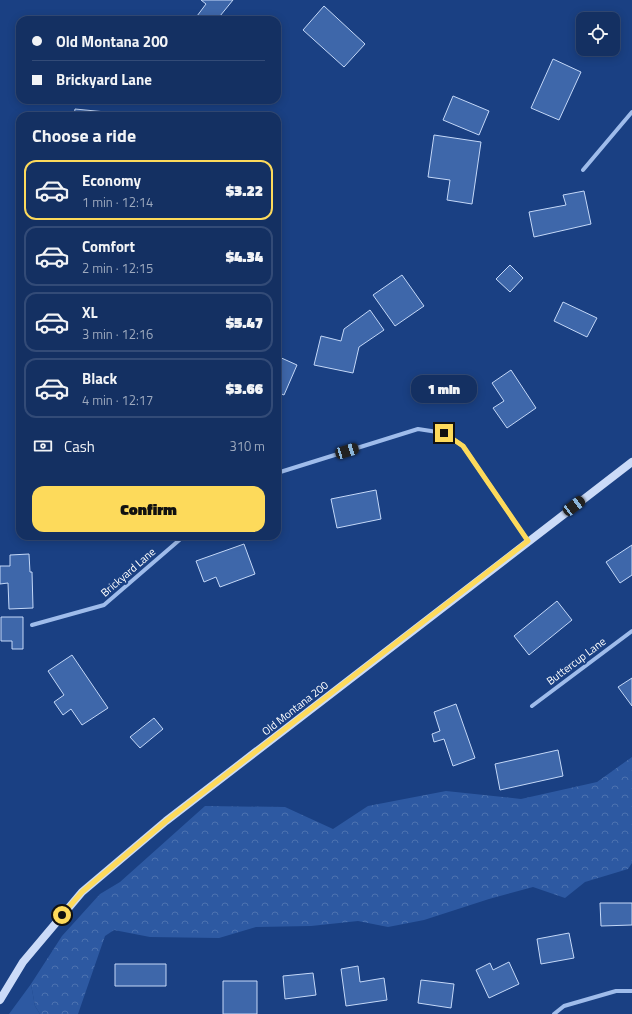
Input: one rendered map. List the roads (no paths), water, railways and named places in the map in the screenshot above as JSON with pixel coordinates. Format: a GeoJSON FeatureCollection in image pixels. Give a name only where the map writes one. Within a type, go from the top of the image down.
{"type":"FeatureCollection","features":[{"type":"Feature","properties":{"kind":"main road","name":"Old Montana 200"},"geometry":{"type":"LineString","coordinates":[[0,1000],[23,962],[82,892],[166,821],[632,462]]}},
{"type":"Feature","properties":{"kind":"street"},"geometry":{"type":"LineString","coordinates":[[583,170],[632,112]]}},
{"type":"Feature","properties":{"kind":"street"},"geometry":{"type":"LineString","coordinates":[[281,472],[418,429],[444,433],[463,446],[528,541]]}},
{"type":"Feature","properties":{"kind":"street","name":"Brickyard Lane"},"geometry":{"type":"LineString","coordinates":[[32,625],[104,605],[179,540]]}},
{"type":"Feature","properties":{"kind":"street","name":"Buttercup Lane"},"geometry":{"type":"LineString","coordinates":[[532,706],[632,631]]}},
{"type":"Feature","properties":{"kind":"street"},"geometry":{"type":"LineString","coordinates":[[554,1014],[564,1006],[616,991],[632,991]]}}]}
